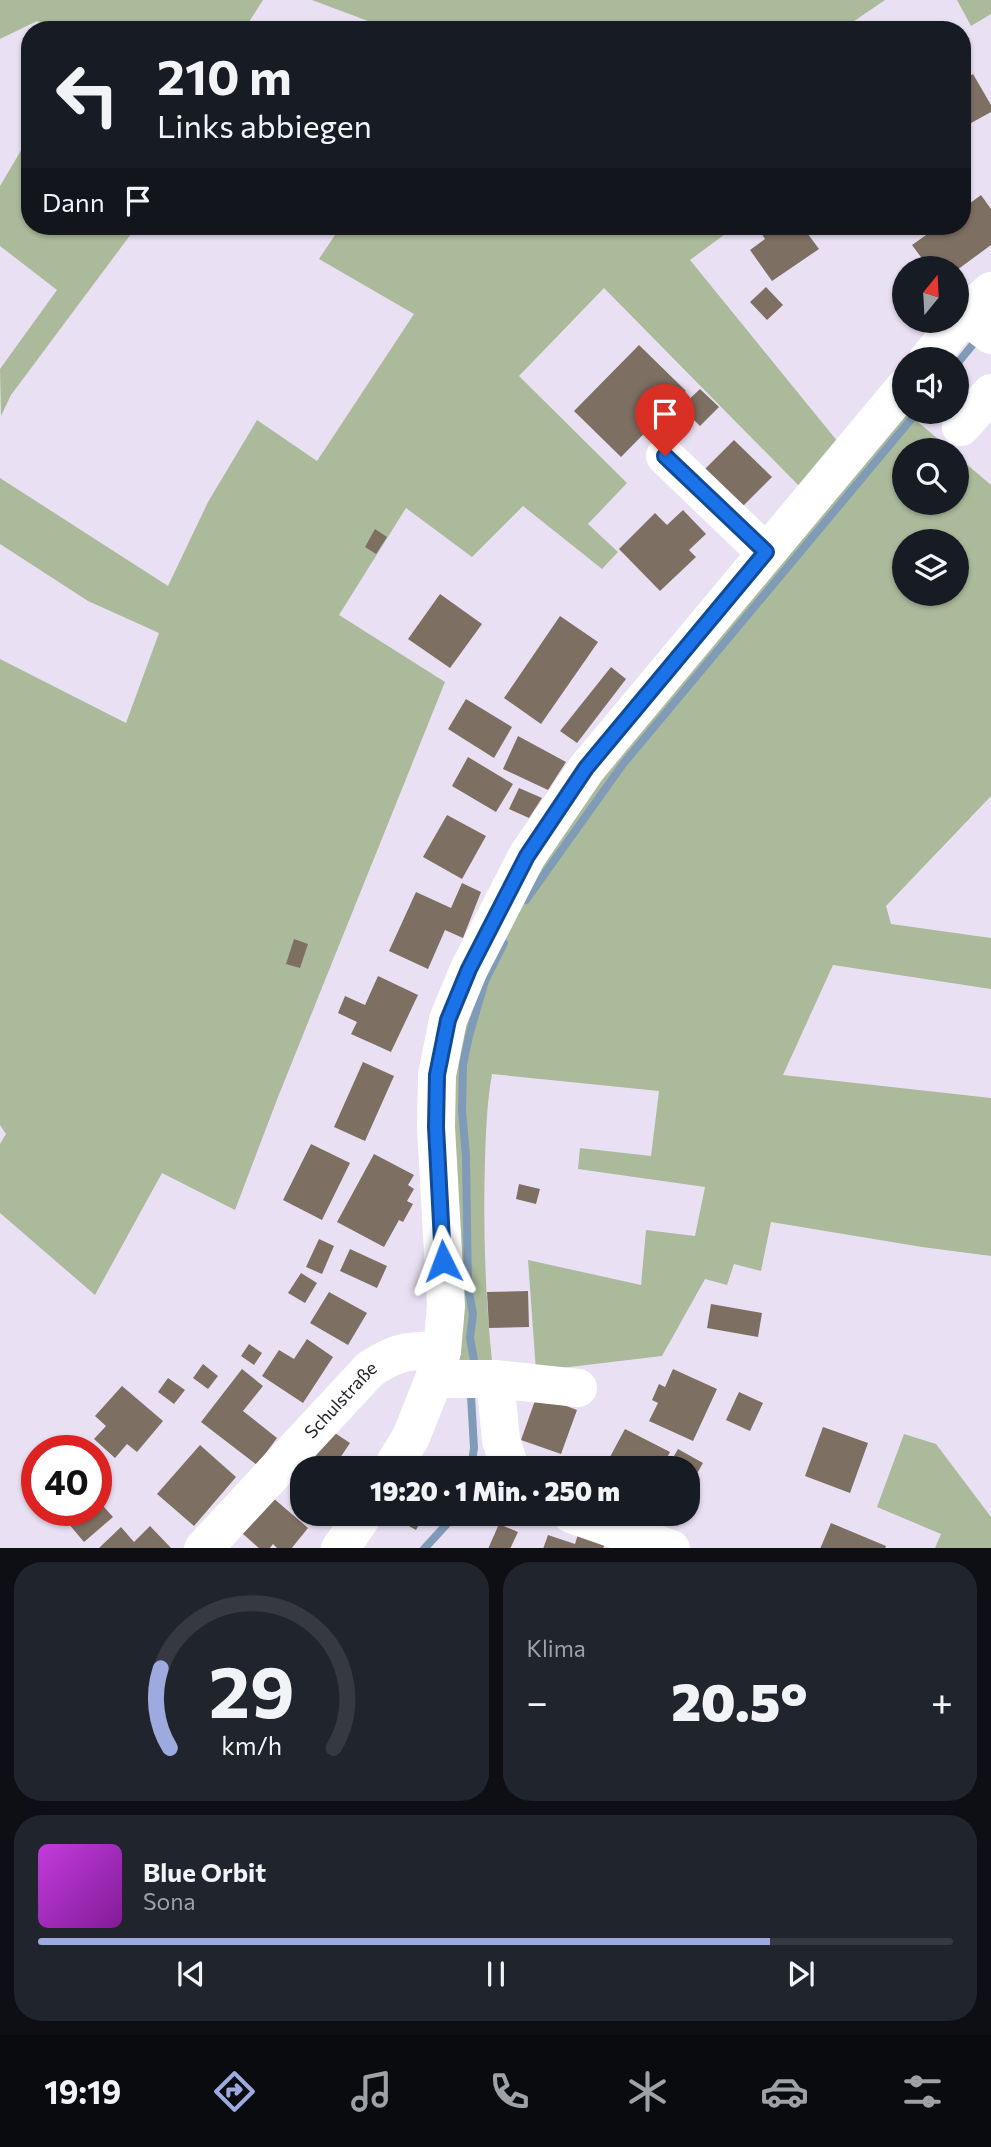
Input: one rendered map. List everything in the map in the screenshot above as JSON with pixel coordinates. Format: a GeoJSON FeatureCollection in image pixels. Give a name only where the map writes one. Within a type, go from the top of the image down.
{"type":"FeatureCollection","features":[{"type":"Feature","properties":{"kind":"street"},"geometry":{"type":"LineString","coordinates":[[943,347],[980,316]]}},
{"type":"Feature","properties":{"kind":"street"},"geometry":{"type":"LineString","coordinates":[[961,427],[991,393]]}},
{"type":"Feature","properties":{"kind":"street"},"geometry":{"type":"LineString","coordinates":[[399,1456],[411,1437],[441,1370],[446,1306],[436,1127],[437,1075],[448,1020],[469,969],[527,856],[586,768],[892,402]]}},
{"type":"Feature","properties":{"kind":"street"},"geometry":{"type":"LineString","coordinates":[[665,456],[766,552]]}},
{"type":"Feature","properties":{"kind":"street","name":"Schulstraße"},"geometry":{"type":"LineString","coordinates":[[204,1548],[370,1369],[391,1356],[415,1350],[441,1370],[492,1379],[578,1388]]}},
{"type":"Feature","properties":{"kind":"street"},"geometry":{"type":"LineString","coordinates":[[492,1379],[501,1440],[506,1456]]}},
{"type":"Feature","properties":{"kind":"street"},"geometry":{"type":"LineString","coordinates":[[342,1548],[356,1526]]}},
{"type":"Feature","properties":{"kind":"street"},"geometry":{"type":"LineString","coordinates":[[605,1526],[668,1548]]}},
{"type":"Feature","properties":{"kind":"green space"},"geometry":{"type":"Polygon","coordinates":[[[0,0],[263,0],[250,21],[21,21],[21,29],[0,39],[0,0]]]}},
{"type":"Feature","properties":{"kind":"green space"},"geometry":{"type":"Polygon","coordinates":[[[312,0],[885,0],[854,21],[368,21],[312,0]]]}},
{"type":"Feature","properties":{"kind":"green space"},"geometry":{"type":"Polygon","coordinates":[[[957,0],[991,0],[991,14],[971,26],[971,21],[968,21],[957,0]]]}},
{"type":"Feature","properties":{"kind":"green space"},"geometry":{"type":"Polygon","coordinates":[[[21,150],[21,235],[130,235],[11,395],[1,416],[0,369],[57,290],[0,246],[0,186],[21,150]]]}},
{"type":"Feature","properties":{"kind":"green space"},"geometry":{"type":"Polygon","coordinates":[[[335,235],[724,235],[690,260],[842,447],[805,492],[604,288],[519,376],[627,483],[588,524],[618,552],[602,569],[523,506],[472,557],[406,508],[339,615],[445,682],[235,1210],[162,1173],[95,1295],[0,1213],[0,1144],[6,1134],[0,1125],[0,659],[126,723],[159,633],[88,601],[0,544],[0,478],[168,586],[208,502],[257,420],[317,461],[414,314],[319,259],[335,235]]]}},
{"type":"Feature","properties":{"kind":"green space"},"geometry":{"type":"Polygon","coordinates":[[[894,424],[920,424],[937,438],[892,438],[892,515],[969,515],[969,466],[991,485],[991,796],[886,906],[891,924],[991,938],[991,989],[833,965],[783,1075],[991,1098],[991,1256],[771,1222],[761,1271],[734,1264],[727,1285],[705,1279],[662,1356],[536,1371],[528,1260],[641,1285],[646,1230],[695,1236],[705,1187],[578,1169],[580,1148],[651,1156],[659,1091],[492,1074],[486,1127],[484,1211],[492,1361],[452,1364],[453,1063],[485,961],[596,773],[894,424]]]}},
{"type":"Feature","properties":{"kind":"green space"},"geometry":{"type":"Polygon","coordinates":[[[904,1434],[936,1444],[991,1517],[991,1548],[935,1548],[941,1534],[877,1507],[904,1434]]]}},
{"type":"Feature","properties":{"kind":"building"},"geometry":{"type":"Polygon","coordinates":[[[973,74],[991,105],[991,112],[971,123],[973,74]]]}},
{"type":"Feature","properties":{"kind":"building"},"geometry":{"type":"Polygon","coordinates":[[[981,195],[991,209],[991,245],[970,260],[970,256],[920,256],[912,245],[926,235],[971,235],[971,202],[981,195]]]}},
{"type":"Feature","properties":{"kind":"building"},"geometry":{"type":"Polygon","coordinates":[[[762,235],[809,235],[819,249],[772,281],[750,250],[765,239],[762,235]]]}},
{"type":"Feature","properties":{"kind":"building"},"geometry":{"type":"Polygon","coordinates":[[[766,287],[783,305],[767,320],[750,302],[766,287]]]}},
{"type":"Feature","properties":{"kind":"building"},"geometry":{"type":"Polygon","coordinates":[[[639,345],[686,391],[621,457],[574,411],[639,345]]]}},
{"type":"Feature","properties":{"kind":"building"},"geometry":{"type":"Polygon","coordinates":[[[700,389],[719,407],[700,426],[681,407],[700,389]]]}},
{"type":"Feature","properties":{"kind":"building"},"geometry":{"type":"Polygon","coordinates":[[[734,440],[772,477],[742,507],[704,470],[734,440]]]}},
{"type":"Feature","properties":{"kind":"building"},"geometry":{"type":"Polygon","coordinates":[[[683,510],[706,534],[689,550],[696,557],[660,591],[619,549],[655,513],[667,525],[683,510]]]}},
{"type":"Feature","properties":{"kind":"building"},"geometry":{"type":"Polygon","coordinates":[[[375,529],[387,537],[376,554],[365,547],[375,529]]]}},
{"type":"Feature","properties":{"kind":"building"},"geometry":{"type":"Polygon","coordinates":[[[440,594],[482,624],[450,668],[408,639],[440,594]]]}},
{"type":"Feature","properties":{"kind":"building"},"geometry":{"type":"Polygon","coordinates":[[[560,616],[598,642],[541,724],[504,698],[560,616]]]}},
{"type":"Feature","properties":{"kind":"building"},"geometry":{"type":"Polygon","coordinates":[[[611,667],[626,679],[577,743],[560,731],[611,667]]]}},
{"type":"Feature","properties":{"kind":"building"},"geometry":{"type":"Polygon","coordinates":[[[466,699],[512,727],[494,758],[448,729],[466,699]]]}},
{"type":"Feature","properties":{"kind":"building"},"geometry":{"type":"Polygon","coordinates":[[[518,736],[566,762],[548,790],[503,769],[518,736]]]}},
{"type":"Feature","properties":{"kind":"building"},"geometry":{"type":"Polygon","coordinates":[[[468,757],[513,784],[496,812],[452,786],[468,757]]]}},
{"type":"Feature","properties":{"kind":"building"},"geometry":{"type":"Polygon","coordinates":[[[519,788],[542,798],[529,818],[509,809],[519,788]]]}},
{"type":"Feature","properties":{"kind":"building"},"geometry":{"type":"Polygon","coordinates":[[[447,815],[486,836],[462,879],[423,857],[447,815]]]}},
{"type":"Feature","properties":{"kind":"building"},"geometry":{"type":"Polygon","coordinates":[[[462,883],[481,892],[463,938],[445,930],[428,969],[389,951],[416,892],[451,908],[462,883]]]}},
{"type":"Feature","properties":{"kind":"building"},"geometry":{"type":"Polygon","coordinates":[[[294,939],[308,944],[300,968],[286,964],[294,939]]]}},
{"type":"Feature","properties":{"kind":"building"},"geometry":{"type":"Polygon","coordinates":[[[378,976],[418,995],[391,1052],[351,1034],[357,1022],[338,1013],[345,996],[365,1005],[378,976]]]}},
{"type":"Feature","properties":{"kind":"building"},"geometry":{"type":"Polygon","coordinates":[[[363,1062],[394,1076],[365,1141],[334,1127],[363,1062]]]}},
{"type":"Feature","properties":{"kind":"building"},"geometry":{"type":"Polygon","coordinates":[[[311,1144],[350,1163],[322,1220],[283,1200],[311,1144]]]}},
{"type":"Feature","properties":{"kind":"building"},"geometry":{"type":"Polygon","coordinates":[[[374,1154],[414,1175],[408,1185],[414,1189],[407,1201],[413,1204],[403,1222],[399,1220],[384,1247],[337,1222],[374,1154]]]}},
{"type":"Feature","properties":{"kind":"building"},"geometry":{"type":"Polygon","coordinates":[[[519,1184],[540,1189],[536,1204],[516,1199],[519,1184]]]}},
{"type":"Feature","properties":{"kind":"building"},"geometry":{"type":"Polygon","coordinates":[[[319,1239],[334,1246],[322,1274],[306,1267],[319,1239]]]}},
{"type":"Feature","properties":{"kind":"building"},"geometry":{"type":"Polygon","coordinates":[[[350,1249],[387,1266],[377,1288],[340,1271],[350,1249]]]}},
{"type":"Feature","properties":{"kind":"building"},"geometry":{"type":"Polygon","coordinates":[[[301,1273],[317,1283],[305,1303],[288,1293],[301,1273]]]}},
{"type":"Feature","properties":{"kind":"building"},"geometry":{"type":"Polygon","coordinates":[[[528,1291],[529,1327],[489,1328],[487,1292],[528,1291]]]}},
{"type":"Feature","properties":{"kind":"building"},"geometry":{"type":"Polygon","coordinates":[[[329,1292],[367,1313],[348,1345],[310,1323],[329,1292]]]}},
{"type":"Feature","properties":{"kind":"building"},"geometry":{"type":"Polygon","coordinates":[[[711,1304],[762,1313],[758,1337],[707,1328],[711,1304]]]}},
{"type":"Feature","properties":{"kind":"building"},"geometry":{"type":"Polygon","coordinates":[[[307,1339],[333,1357],[303,1403],[262,1376],[279,1350],[294,1359],[307,1339]]]}},
{"type":"Feature","properties":{"kind":"building"},"geometry":{"type":"Polygon","coordinates":[[[249,1344],[262,1353],[254,1365],[241,1356],[249,1344]]]}},
{"type":"Feature","properties":{"kind":"building"},"geometry":{"type":"Polygon","coordinates":[[[203,1364],[218,1376],[208,1389],[193,1378],[203,1364]]]}},
{"type":"Feature","properties":{"kind":"building"},"geometry":{"type":"Polygon","coordinates":[[[242,1369],[263,1386],[243,1411],[277,1438],[257,1465],[201,1422],[242,1369]]]}},
{"type":"Feature","properties":{"kind":"building"},"geometry":{"type":"Polygon","coordinates":[[[673,1369],[717,1389],[693,1441],[649,1421],[658,1403],[652,1400],[659,1384],[665,1387],[673,1369]]]}},
{"type":"Feature","properties":{"kind":"building"},"geometry":{"type":"Polygon","coordinates":[[[168,1378],[185,1390],[174,1404],[158,1392],[168,1378]]]}},
{"type":"Feature","properties":{"kind":"building"},"geometry":{"type":"Polygon","coordinates":[[[122,1386],[163,1421],[137,1452],[127,1444],[115,1458],[112,1455],[112,1435],[98,1435],[106,1426],[95,1416],[122,1386]]]}},
{"type":"Feature","properties":{"kind":"building"},"geometry":{"type":"Polygon","coordinates":[[[739,1392],[763,1403],[750,1431],[726,1420],[739,1392]]]}},
{"type":"Feature","properties":{"kind":"building"},"geometry":{"type":"Polygon","coordinates":[[[537,1395],[577,1410],[561,1454],[521,1440],[537,1395]]]}},
{"type":"Feature","properties":{"kind":"building"},"geometry":{"type":"Polygon","coordinates":[[[823,1427],[868,1443],[850,1493],[805,1476],[823,1427]]]}},
{"type":"Feature","properties":{"kind":"building"},"geometry":{"type":"Polygon","coordinates":[[[625,1429],[670,1452],[668,1456],[610,1456],[625,1429]]]}},
{"type":"Feature","properties":{"kind":"building"},"geometry":{"type":"Polygon","coordinates":[[[332,1431],[350,1443],[341,1456],[315,1456],[332,1431]]]}},
{"type":"Feature","properties":{"kind":"building"},"geometry":{"type":"Polygon","coordinates":[[[200,1445],[236,1477],[194,1526],[157,1494],[200,1445]]]}},
{"type":"Feature","properties":{"kind":"building"},"geometry":{"type":"Polygon","coordinates":[[[678,1449],[690,1456],[674,1456],[678,1449]]]}},
{"type":"Feature","properties":{"kind":"building"},"geometry":{"type":"Polygon","coordinates":[[[272,1497],[290,1512],[290,1526],[308,1528],[292,1548],[277,1548],[273,1544],[270,1548],[259,1548],[242,1533],[272,1497]]]}},
{"type":"Feature","properties":{"kind":"building"},"geometry":{"type":"Polygon","coordinates":[[[831,1523],[886,1546],[885,1548],[820,1548],[831,1523]]]}},
{"type":"Feature","properties":{"kind":"building"},"geometry":{"type":"Polygon","coordinates":[[[70,1526],[103,1526],[84,1542],[70,1526]]]}},
{"type":"Feature","properties":{"kind":"building"},"geometry":{"type":"Polygon","coordinates":[[[150,1526],[171,1548],[99,1548],[121,1527],[134,1542],[150,1526]]]}},
{"type":"Feature","properties":{"kind":"building"},"geometry":{"type":"Polygon","coordinates":[[[498,1526],[518,1532],[510,1548],[488,1548],[498,1526]]]}},
{"type":"Feature","properties":{"kind":"building"},"geometry":{"type":"Polygon","coordinates":[[[580,1528],[607,1538],[603,1548],[543,1548],[548,1535],[575,1544],[580,1528]]]}},
{"type":"Feature","properties":{"kind":"waterway"},"geometry":{"type":"LineString","coordinates":[[969,349],[978,338]]}},
{"type":"Feature","properties":{"kind":"waterway"},"geometry":{"type":"LineString","coordinates":[[526,900],[623,764],[907,424]]}},
{"type":"Feature","properties":{"kind":"waterway"},"geometry":{"type":"LineString","coordinates":[[474,1360],[470,1338],[473,1314],[468,1287],[463,1065],[485,981],[504,943]]}},
{"type":"Feature","properties":{"kind":"waterway"},"geometry":{"type":"LineString","coordinates":[[471,1396],[473,1456]]}},
{"type":"Feature","properties":{"kind":"waterway"},"geometry":{"type":"LineString","coordinates":[[425,1548],[445,1526]]}},
{"type":"Feature","properties":{"kind":"route"},"geometry":{"type":"LineString","coordinates":[[443,1261],[436,1127],[437,1075],[448,1020],[469,969],[527,856],[586,768],[766,552],[665,456]]}}]}
